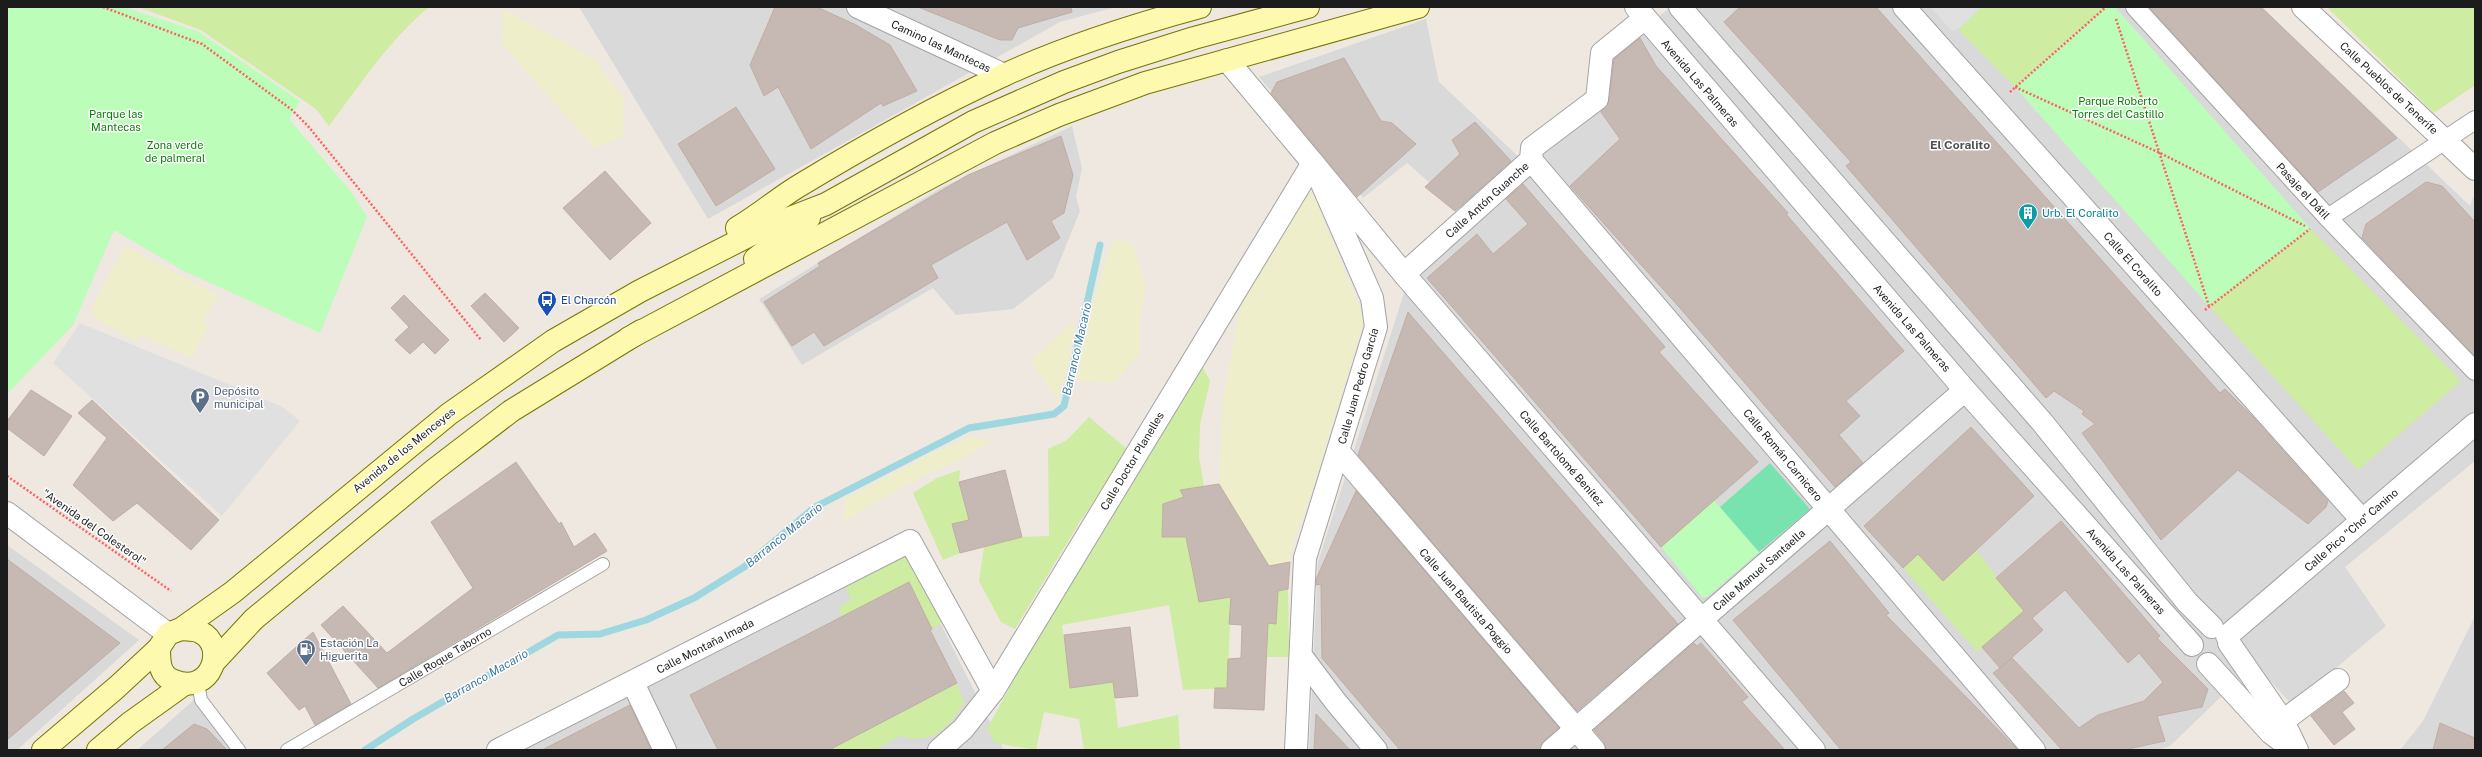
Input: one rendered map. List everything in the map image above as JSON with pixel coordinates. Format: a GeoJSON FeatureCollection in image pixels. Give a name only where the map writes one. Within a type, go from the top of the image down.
{"type":"FeatureCollection","features":[{"type":"Feature","properties":{"kind":"main road"},"geometry":{"type":"LineString","coordinates":[[640,291],[703,248],[756,218],[795,188],[911,122],[1004,75],[1136,25],[1200,7]]}},
{"type":"Feature","properties":{"kind":"main road"},"geometry":{"type":"LineString","coordinates":[[640,291],[764,228],[826,204],[973,122],[1064,82],[1118,62],[1194,38],[1308,7]]}},
{"type":"Feature","properties":{"kind":"main road"},"geometry":{"type":"LineString","coordinates":[[629,338],[995,143],[1059,115],[1145,83],[1418,7]]}},
{"type":"Feature","properties":{"kind":"main road"},"geometry":{"type":"LineString","coordinates":[[98,750],[130,723],[209,673],[214,662],[254,619],[434,470],[511,411],[734,273],[776,245],[826,204]]}},
{"type":"Feature","properties":{"kind":"main road","name":"Avenida de los Menceyes"},"geometry":{"type":"LineString","coordinates":[[43,750],[170,637],[233,592],[449,414],[553,341],[640,291]]}},
{"type":"Feature","properties":{"kind":"main road"},"geometry":{"type":"LineString","coordinates":[[190,684],[168,679],[159,665],[170,637],[200,632],[212,646],[214,662]]}},
{"type":"Feature","properties":{"kind":"street","name":"Camino las Mantecas"},"geometry":{"type":"LineString","coordinates":[[858,7],[1004,75]]}},
{"type":"Feature","properties":{"kind":"street"},"geometry":{"type":"LineString","coordinates":[[1680,7],[2042,422],[2187,602],[2223,635],[2283,722],[2297,750]]}},
{"type":"Feature","properties":{"kind":"street","name":"Calle El Coralito"},"geometry":{"type":"LineString","coordinates":[[1904,7],[2362,520]]}},
{"type":"Feature","properties":{"kind":"street","name":"Pasaje el Dátil"},"geometry":{"type":"LineString","coordinates":[[2135,7],[2328,218],[2475,371]]}},
{"type":"Feature","properties":{"kind":"street","name":"Calle Pueblos de Tenerife"},"geometry":{"type":"LineString","coordinates":[[2302,7],[2475,169]]}},
{"type":"Feature","properties":{"kind":"street","name":"Calle Antón Guanche"},"geometry":{"type":"LineString","coordinates":[[1404,274],[1531,160],[1532,148],[1597,99],[1602,53],[1640,12]]}},
{"type":"Feature","properties":{"kind":"street","name":"Avenida Las Palmeras"},"geometry":{"type":"LineString","coordinates":[[1640,12],[1965,390],[2192,645]]}},
{"type":"Feature","properties":{"kind":"street","name":"Calle Juan Pedro García"},"geometry":{"type":"LineString","coordinates":[[1227,60],[1313,163],[1372,298],[1376,327],[1339,452],[1305,558],[1302,657],[1296,750]]}},
{"type":"Feature","properties":{"kind":"street"},"geometry":{"type":"LineString","coordinates":[[2328,218],[2475,120]]}},
{"type":"Feature","properties":{"kind":"street","name":"Calle Román Carnicero"},"geometry":{"type":"LineString","coordinates":[[1531,160],[2034,750]]}},
{"type":"Feature","properties":{"kind":"street","name":"Calle Bartolomé Benítez"},"geometry":{"type":"LineString","coordinates":[[1313,163],[1404,274],[1814,750]]}},
{"type":"Feature","properties":{"kind":"street","name":"Calle Doctor Planelles"},"geometry":{"type":"LineString","coordinates":[[939,750],[963,729],[993,691],[1313,163]]}},
{"type":"Feature","properties":{"kind":"street","name":"Calle Manuel Santaella"},"geometry":{"type":"LineString","coordinates":[[1552,750],[1965,390]]}},
{"type":"Feature","properties":{"kind":"street","name":"Calle Pico \"Cho\" Canino"},"geometry":{"type":"LineString","coordinates":[[2223,635],[2475,424]]}},
{"type":"Feature","properties":{"kind":"street","name":"Calle Juan Bautista Poggio"},"geometry":{"type":"LineString","coordinates":[[1339,452],[1594,750]]}},
{"type":"Feature","properties":{"kind":"street"},"geometry":{"type":"LineString","coordinates":[[7,513],[170,637]]}},
{"type":"Feature","properties":{"kind":"street","name":"Calle Montaña Imada"},"geometry":{"type":"LineString","coordinates":[[498,750],[633,683],[910,541],[993,691]]}},
{"type":"Feature","properties":{"kind":"street"},"geometry":{"type":"LineString","coordinates":[[2223,635],[2202,629],[2195,636],[2192,645],[2194,654],[2200,660],[2208,664],[2271,733],[2294,750]]}},
{"type":"Feature","properties":{"kind":"street"},"geometry":{"type":"LineString","coordinates":[[2208,664],[2215,663],[2226,656],[2223,635]]}},
{"type":"Feature","properties":{"kind":"street"},"geometry":{"type":"LineString","coordinates":[[1302,657],[1335,701],[1376,750]]}},
{"type":"Feature","properties":{"kind":"street"},"geometry":{"type":"LineString","coordinates":[[2283,722],[2338,680]]}},
{"type":"Feature","properties":{"kind":"street"},"geometry":{"type":"LineString","coordinates":[[633,683],[665,750]]}},
{"type":"Feature","properties":{"kind":"lane","name":"Calle Roque Taborno"},"geometry":{"type":"LineString","coordinates":[[287,750],[603,564]]}},
{"type":"Feature","properties":{"kind":"lane"},"geometry":{"type":"LineString","coordinates":[[190,684],[240,750]]}},
{"type":"Feature","properties":{"kind":"path"},"geometry":{"type":"LineString","coordinates":[[103,7],[202,44],[291,109],[481,340]]}},
{"type":"Feature","properties":{"kind":"path"},"geometry":{"type":"LineString","coordinates":[[1993,107],[2106,7]]}},
{"type":"Feature","properties":{"kind":"path"},"geometry":{"type":"LineString","coordinates":[[2115,14],[2209,306]]}},
{"type":"Feature","properties":{"kind":"path"},"geometry":{"type":"LineString","coordinates":[[2015,87],[2160,153],[2311,229]]}},
{"type":"Feature","properties":{"kind":"path"},"geometry":{"type":"LineString","coordinates":[[2188,325],[2209,306],[2311,229],[2328,218]]}},
{"type":"Feature","properties":{"kind":"path","name":"\"Avenida del Colesterol\""},"geometry":{"type":"LineString","coordinates":[[7,476],[171,591]]}},
{"type":"Feature","properties":{"kind":"shaded area"},"geometry":{"type":"Polygon","coordinates":[[[579,7],[1116,7],[1060,22],[708,219],[579,7]]]}},
{"type":"Feature","properties":{"kind":"shaded area"},"geometry":{"type":"Polygon","coordinates":[[[1671,7],[2262,7],[2470,206],[2475,193],[2475,461],[2345,567],[2386,626],[2292,705],[2255,664],[2170,746],[2157,750],[1309,750],[1318,562],[1404,293],[1474,221],[1407,163],[1363,198],[1259,77],[1426,19],[1439,82],[1521,159],[1610,99],[1610,53],[1671,7]]]}},
{"type":"Feature","properties":{"kind":"shaded area"},"geometry":{"type":"Polygon","coordinates":[[[1930,7],[1982,7],[1958,29],[1952,31],[1930,7]]]}},
{"type":"Feature","properties":{"kind":"shaded area"},"geometry":{"type":"Polygon","coordinates":[[[1072,126],[1082,168],[1076,197],[1080,211],[1053,278],[1013,309],[956,315],[933,288],[802,365],[759,299],[939,189],[1072,126]]]}},
{"type":"Feature","properties":{"kind":"shaded area","name":"Depósito municipal"},"geometry":{"type":"Polygon","coordinates":[[[80,323],[283,407],[300,421],[222,516],[53,363],[80,323]]]}},
{"type":"Feature","properties":{"kind":"shaded area"},"geometry":{"type":"Polygon","coordinates":[[[7,545],[139,640],[17,750],[7,750],[7,545]]]}},
{"type":"Feature","properties":{"kind":"shaded area"},"geometry":{"type":"Polygon","coordinates":[[[906,555],[1004,750],[514,750],[845,586],[906,555]]]}},
{"type":"Feature","properties":{"kind":"shaded area"},"geometry":{"type":"Polygon","coordinates":[[[2475,616],[2475,750],[2400,750],[2423,721],[2475,616]]]}},
{"type":"Feature","properties":{"kind":"shaded area"},"geometry":{"type":"Polygon","coordinates":[[[194,700],[236,750],[137,750],[194,700]]]}},
{"type":"Feature","properties":{"kind":"green space","name":"Parque las Mantecas"},"geometry":{"type":"Polygon","coordinates":[[[7,7],[124,7],[199,32],[300,101],[289,119],[353,194],[367,217],[320,333],[184,271],[114,230],[73,325],[7,394],[7,7]]]}},
{"type":"Feature","properties":{"kind":"green space"},"geometry":{"type":"Polygon","coordinates":[[[138,7],[429,7],[414,20],[388,48],[329,126],[316,109],[201,30],[138,7]]]}},
{"type":"Feature","properties":{"kind":"green space"},"geometry":{"type":"Polygon","coordinates":[[[1982,7],[2106,7],[2015,87],[1958,29],[1982,7]]]}},
{"type":"Feature","properties":{"kind":"green space","name":"Parque Roberto Torres del Castillo"},"geometry":{"type":"Polygon","coordinates":[[[2106,7],[2115,7],[2311,229],[2209,306],[2015,87],[2106,7]]]}},
{"type":"Feature","properties":{"kind":"green space"},"geometry":{"type":"Polygon","coordinates":[[[2327,7],[2475,7],[2475,85],[2434,113],[2327,7]]]}},
{"type":"Feature","properties":{"kind":"green space"},"geometry":{"type":"Polygon","coordinates":[[[503,9],[594,59],[624,100],[623,137],[595,148],[502,44],[503,9]]]}},
{"type":"Feature","properties":{"kind":"green space"},"geometry":{"type":"Polygon","coordinates":[[[1311,189],[1364,319],[1314,486],[1293,543],[1290,562],[1269,566],[1219,484],[1223,400],[1242,298],[1294,213],[1311,189]]]}},
{"type":"Feature","properties":{"kind":"green space"},"geometry":{"type":"Polygon","coordinates":[[[2311,229],[2461,381],[2358,470],[2209,306],[2311,229]]]}},
{"type":"Feature","properties":{"kind":"green space"},"geometry":{"type":"Polygon","coordinates":[[[1114,240],[1133,243],[1145,285],[1140,321],[1140,354],[1115,382],[1076,381],[1088,323],[1104,265],[1114,240]]]}},
{"type":"Feature","properties":{"kind":"green space"},"geometry":{"type":"Polygon","coordinates":[[[125,246],[219,296],[203,321],[208,326],[192,358],[141,335],[134,341],[91,315],[95,301],[125,246]]]}},
{"type":"Feature","properties":{"kind":"green space"},"geometry":{"type":"Polygon","coordinates":[[[1074,320],[1073,337],[1065,376],[1057,398],[1030,361],[1074,320]]]}},
{"type":"Feature","properties":{"kind":"green space"},"geometry":{"type":"Polygon","coordinates":[[[1201,364],[1210,381],[1200,424],[1199,457],[1204,486],[1180,490],[1184,497],[1163,504],[1162,537],[1186,537],[1199,602],[1288,589],[1289,657],[1267,657],[1268,606],[1231,605],[1227,688],[1183,690],[1169,605],[1062,625],[1070,688],[1113,682],[1118,728],[1178,715],[1180,750],[1084,750],[1079,719],[1044,712],[1036,750],[995,743],[987,729],[1022,665],[1201,364]]]}},
{"type":"Feature","properties":{"kind":"green space"},"geometry":{"type":"Polygon","coordinates":[[[1089,417],[1128,450],[1079,523],[1015,629],[1001,622],[979,581],[984,547],[1022,537],[1049,536],[1048,449],[1067,440],[1089,417]]]}},
{"type":"Feature","properties":{"kind":"green space"},"geometry":{"type":"Polygon","coordinates":[[[971,437],[991,440],[964,458],[926,474],[844,521],[845,499],[926,456],[971,437]]]}},
{"type":"Feature","properties":{"kind":"green space"},"geometry":{"type":"Polygon","coordinates":[[[1770,463],[1810,509],[1759,552],[1720,507],[1770,463]]]}},
{"type":"Feature","properties":{"kind":"green space"},"geometry":{"type":"Polygon","coordinates":[[[960,470],[959,482],[969,520],[952,524],[960,553],[943,560],[913,493],[937,478],[960,470]]]}},
{"type":"Feature","properties":{"kind":"green space"},"geometry":{"type":"Polygon","coordinates":[[[1714,500],[1759,552],[1707,597],[1702,597],[1661,547],[1714,500]]]}},
{"type":"Feature","properties":{"kind":"green space"},"geometry":{"type":"Polygon","coordinates":[[[1951,523],[1976,550],[2024,611],[1977,652],[1903,568],[1951,523]]]}},
{"type":"Feature","properties":{"kind":"green space"},"geometry":{"type":"Polygon","coordinates":[[[902,557],[912,561],[943,622],[932,629],[909,583],[842,617],[838,608],[851,599],[845,586],[902,557]]]}},
{"type":"Feature","properties":{"kind":"green space"},"geometry":{"type":"Polygon","coordinates":[[[957,683],[964,703],[952,720],[938,733],[922,738],[900,736],[875,750],[829,750],[957,683]]]}},
{"type":"Feature","properties":{"kind":"building"},"geometry":{"type":"Polygon","coordinates":[[[775,7],[817,7],[856,25],[890,45],[917,91],[883,106],[881,103],[811,149],[778,87],[764,96],[750,65],[775,7]]]}},
{"type":"Feature","properties":{"kind":"building"},"geometry":{"type":"Polygon","coordinates":[[[918,7],[1071,7],[1072,12],[1018,28],[1012,40],[1000,40],[918,7]]]}},
{"type":"Feature","properties":{"kind":"building"},"geometry":{"type":"Polygon","coordinates":[[[1740,7],[1876,7],[2220,393],[2225,389],[2252,416],[2328,501],[2326,507],[2308,524],[2238,470],[2161,540],[2082,433],[2095,424],[2082,414],[2084,411],[2054,391],[2046,398],[1846,166],[1851,162],[1724,22],[1740,7]]]}},
{"type":"Feature","properties":{"kind":"building"},"geometry":{"type":"Polygon","coordinates":[[[2149,7],[2261,7],[2397,138],[2318,192],[2149,7]]]}},
{"type":"Feature","properties":{"kind":"building"},"geometry":{"type":"Polygon","coordinates":[[[1640,38],[1656,66],[1788,213],[1786,214],[1904,351],[1846,401],[1860,416],[1839,435],[1863,463],[1835,487],[1680,308],[1570,186],[1620,139],[1601,112],[1609,101],[1614,59],[1640,38]]]}},
{"type":"Feature","properties":{"kind":"building"},"geometry":{"type":"Polygon","coordinates":[[[1344,58],[1381,121],[1392,123],[1416,144],[1357,197],[1271,93],[1277,82],[1344,58]]]}},
{"type":"Feature","properties":{"kind":"building"},"geometry":{"type":"Polygon","coordinates":[[[736,107],[775,169],[716,206],[678,144],[736,107]]]}},
{"type":"Feature","properties":{"kind":"building"},"geometry":{"type":"Polygon","coordinates":[[[1475,122],[1511,161],[1455,211],[1425,187],[1460,154],[1452,140],[1475,122]]]}},
{"type":"Feature","properties":{"kind":"building"},"geometry":{"type":"Polygon","coordinates":[[[1061,136],[1073,175],[1064,213],[1051,221],[1060,238],[1027,260],[1007,222],[931,265],[938,278],[824,346],[814,332],[792,346],[764,302],[820,266],[818,263],[968,175],[1061,136]]]}},
{"type":"Feature","properties":{"kind":"building"},"geometry":{"type":"Polygon","coordinates":[[[605,171],[651,223],[610,260],[563,208],[605,171]]]}},
{"type":"Feature","properties":{"kind":"building"},"geometry":{"type":"Polygon","coordinates":[[[2426,182],[2442,186],[2475,222],[2475,356],[2362,238],[2366,224],[2426,182]]]}},
{"type":"Feature","properties":{"kind":"building"},"geometry":{"type":"Polygon","coordinates":[[[1523,184],[1665,347],[1659,352],[1758,462],[1661,547],[1427,278],[1477,234],[1493,254],[1528,224],[1506,199],[1523,184]]]}},
{"type":"Feature","properties":{"kind":"building"},"geometry":{"type":"Polygon","coordinates":[[[485,293],[519,328],[504,342],[471,306],[485,293]]]}},
{"type":"Feature","properties":{"kind":"building"},"geometry":{"type":"Polygon","coordinates":[[[404,295],[449,340],[435,354],[423,342],[410,354],[395,340],[409,327],[391,308],[404,295]]]}},
{"type":"Feature","properties":{"kind":"building"},"geometry":{"type":"Polygon","coordinates":[[[1408,312],[1678,624],[1577,711],[1358,455],[1408,312]]]}},
{"type":"Feature","properties":{"kind":"building"},"geometry":{"type":"Polygon","coordinates":[[[31,390],[72,416],[44,456],[7,428],[7,421],[31,390]]]}},
{"type":"Feature","properties":{"kind":"building"},"geometry":{"type":"Polygon","coordinates":[[[92,400],[219,520],[191,550],[137,503],[113,521],[73,485],[107,438],[78,413],[92,400]]]}},
{"type":"Feature","properties":{"kind":"building"},"geometry":{"type":"Polygon","coordinates":[[[1971,427],[2034,496],[1943,581],[1918,554],[1903,568],[1864,526],[1971,427]]]}},
{"type":"Feature","properties":{"kind":"building"},"geometry":{"type":"Polygon","coordinates":[[[516,462],[559,524],[561,522],[574,547],[595,533],[607,551],[378,688],[321,625],[343,606],[387,653],[473,588],[431,522],[516,462]]]}},
{"type":"Feature","properties":{"kind":"building"},"geometry":{"type":"Polygon","coordinates":[[[1005,470],[1022,537],[960,553],[952,524],[969,520],[959,482],[1005,470]]]}},
{"type":"Feature","properties":{"kind":"building"},"geometry":{"type":"Polygon","coordinates":[[[1219,484],[1269,566],[1290,562],[1288,589],[1278,591],[1276,624],[1268,623],[1264,710],[1214,708],[1215,688],[1227,688],[1228,659],[1241,658],[1242,625],[1229,624],[1231,597],[1199,602],[1186,537],[1162,537],[1163,504],[1184,497],[1180,490],[1219,484]]]}},
{"type":"Feature","properties":{"kind":"building"},"geometry":{"type":"Polygon","coordinates":[[[1356,491],[1559,728],[1544,741],[1540,750],[1400,750],[1322,658],[1321,584],[1316,585],[1317,577],[1356,491]]]}},
{"type":"Feature","properties":{"kind":"building"},"geometry":{"type":"Polygon","coordinates":[[[2061,521],[2160,636],[2157,638],[2208,689],[2202,707],[2157,716],[2165,741],[2123,750],[2062,750],[1993,673],[2000,668],[1982,647],[2024,611],[1996,578],[2061,521]],[[2065,590],[2032,618],[2043,630],[2000,668],[2012,658],[2079,728],[2098,715],[2144,701],[2163,682],[2139,653],[2128,663],[2065,590]]]}},
{"type":"Feature","properties":{"kind":"building"},"geometry":{"type":"Polygon","coordinates":[[[1830,541],[1889,613],[1886,615],[2018,750],[1841,750],[1733,620],[1830,541]]]}},
{"type":"Feature","properties":{"kind":"building"},"geometry":{"type":"Polygon","coordinates":[[[7,559],[120,643],[7,740],[7,559]]]}},
{"type":"Feature","properties":{"kind":"building"},"geometry":{"type":"Polygon","coordinates":[[[909,582],[932,629],[930,630],[957,683],[829,750],[718,750],[690,695],[909,582]]]}},
{"type":"Feature","properties":{"kind":"building"},"geometry":{"type":"Polygon","coordinates":[[[1130,627],[1138,696],[1115,698],[1113,682],[1070,688],[1064,635],[1130,627]]]}},
{"type":"Feature","properties":{"kind":"building"},"geometry":{"type":"Polygon","coordinates":[[[313,632],[351,704],[315,725],[305,706],[299,710],[267,673],[313,632]]]}},
{"type":"Feature","properties":{"kind":"building"},"geometry":{"type":"Polygon","coordinates":[[[1694,643],[1697,646],[1701,643],[1748,697],[1742,702],[1785,750],[1606,750],[1604,742],[1594,730],[1694,643]]]}},
{"type":"Feature","properties":{"kind":"building"},"geometry":{"type":"Polygon","coordinates":[[[2344,691],[2354,703],[2342,712],[2355,729],[2334,745],[2311,716],[2344,691]]]}},
{"type":"Feature","properties":{"kind":"building"},"geometry":{"type":"Polygon","coordinates":[[[630,705],[651,750],[542,750],[630,705]]]}},
{"type":"Feature","properties":{"kind":"building"},"geometry":{"type":"Polygon","coordinates":[[[1316,714],[1350,750],[1314,750],[1316,714]]]}},
{"type":"Feature","properties":{"kind":"building"},"geometry":{"type":"Polygon","coordinates":[[[2440,723],[2475,738],[2475,750],[2433,750],[2440,723]]]}},
{"type":"Feature","properties":{"kind":"building"},"geometry":{"type":"Polygon","coordinates":[[[194,724],[207,729],[227,750],[162,750],[194,724]]]}},
{"type":"Feature","properties":{"kind":"waterway","name":"Barranco Macario"},"geometry":{"type":"LineString","coordinates":[[365,750],[413,719],[558,635],[600,634],[646,620],[694,598],[744,567],[815,507],[969,428],[1054,414],[1064,406],[1100,245]]}},
{"type":"Feature","properties":{"kind":"place","name":"Urb. El Coralito"},"geometry":{"type":"Point","coordinates":[2028,230]}},
{"type":"Feature","properties":{"kind":"place","name":"El Charcón"},"geometry":{"type":"Point","coordinates":[547,317]}},
{"type":"Feature","properties":{"kind":"place","name":"Depósito municipal"},"geometry":{"type":"Point","coordinates":[200,414]}},
{"type":"Feature","properties":{"kind":"place","name":"Estación La Higuerita"},"geometry":{"type":"Point","coordinates":[306,666]}},
{"type":"Feature","properties":{"kind":"district","name":"El Coralito"},"geometry":{"type":"Point","coordinates":[1960,145]}},
{"type":"Feature","properties":{"kind":"park label","name":"Zona verde de palmeral"},"geometry":{"type":"Point","coordinates":[175,151]}}]}
